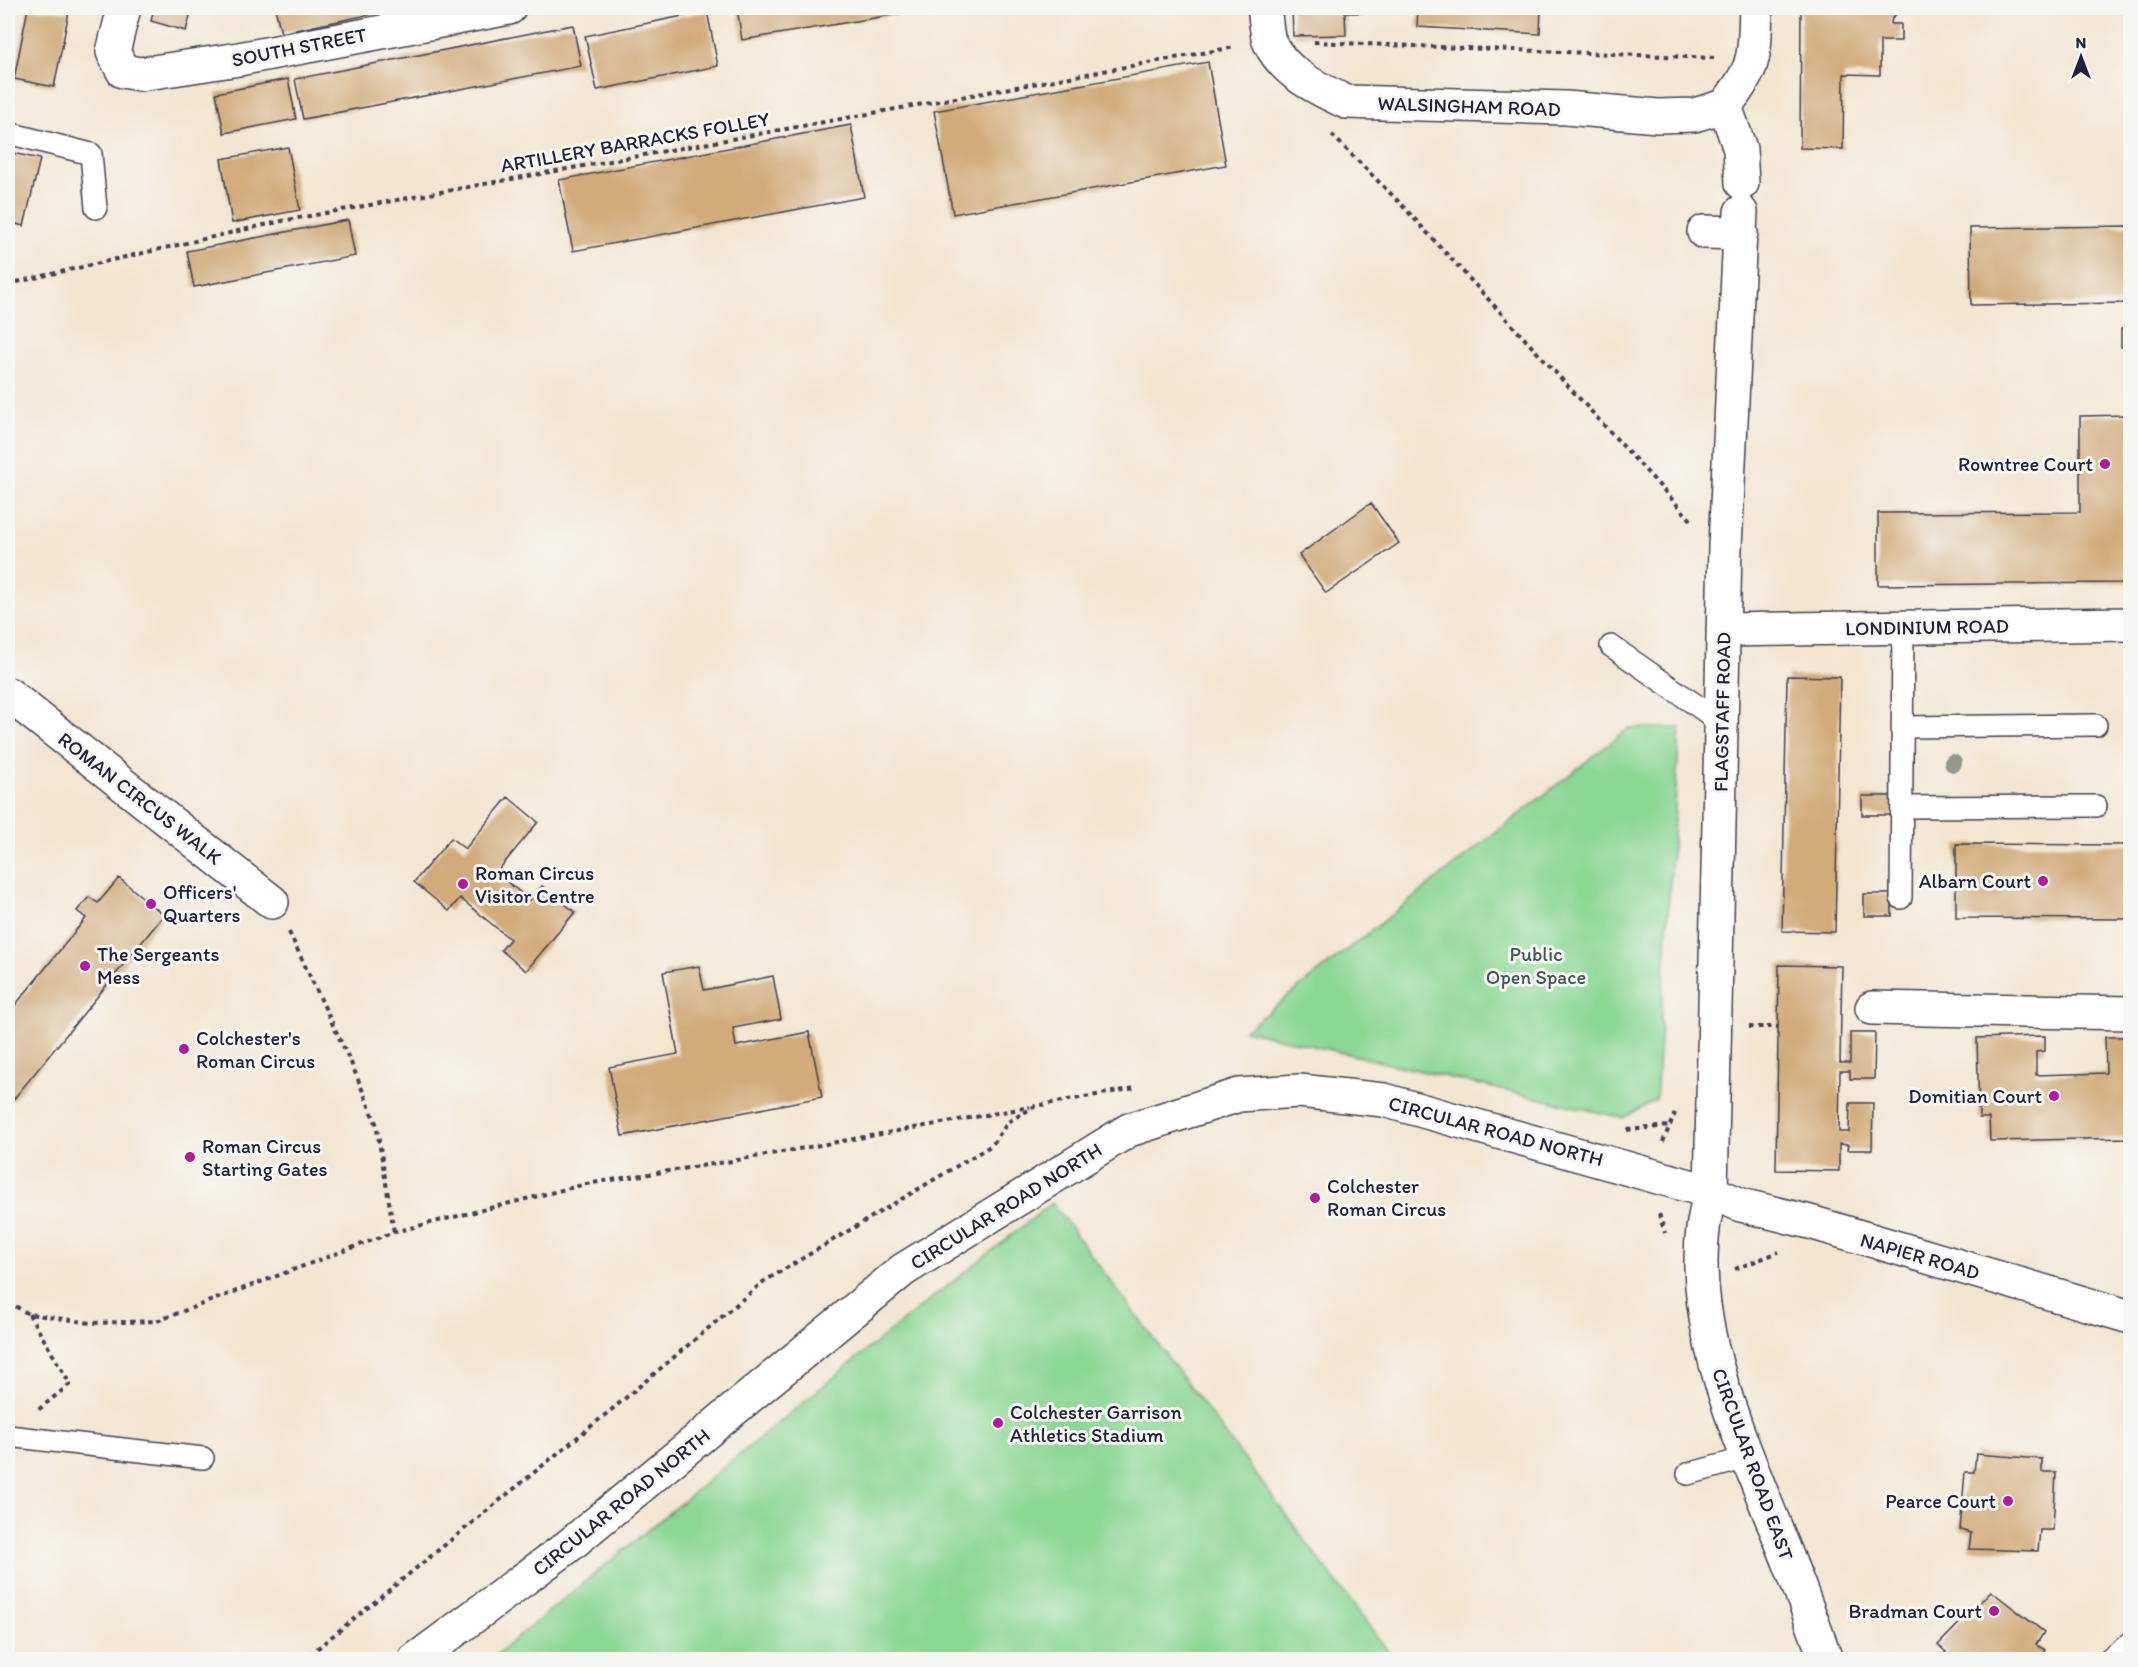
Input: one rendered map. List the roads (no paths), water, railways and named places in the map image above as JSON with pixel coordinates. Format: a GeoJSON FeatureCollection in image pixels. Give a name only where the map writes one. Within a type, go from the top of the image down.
{"type":"FeatureCollection","features":[{"type":"Feature","properties":{"kind":"street","name":"SOUTH STREET"},"geometry":{"type":"LineString","coordinates":[[124,8],[113,52],[123,71],[140,74],[239,59],[509,8]]}},
{"type":"Feature","properties":{"kind":"street","name":"WALSINGHAM ROAD"},"geometry":{"type":"LineString","coordinates":[[1264,8],[1269,40],[1288,68],[1315,87],[1346,102],[1566,108],[1658,116],[1694,115],[1725,106]]}},
{"type":"Feature","properties":{"kind":"street"},"geometry":{"type":"LineString","coordinates":[[1725,106],[1744,82],[1754,60],[1756,8]]}},
{"type":"Feature","properties":{"kind":"street","name":"FLAGSTAFF ROAD"},"geometry":{"type":"LineString","coordinates":[[1711,1192],[1725,547],[1741,209],[1740,149],[1725,106]]}},
{"type":"Feature","properties":{"kind":"street"},"geometry":{"type":"LineString","coordinates":[[1704,232],[1741,209]]}},
{"type":"Feature","properties":{"kind":"street","name":"LONDINIUM ROAD"},"geometry":{"type":"LineString","coordinates":[[1723,630],[2130,624]]}},
{"type":"Feature","properties":{"kind":"street","name":"ROMAN CIRCUS WALK"},"geometry":{"type":"LineString","coordinates":[[8,694],[272,902]]}},
{"type":"Feature","properties":{"kind":"street"},"geometry":{"type":"LineString","coordinates":[[1872,1008],[2130,1013]]}},
{"type":"Feature","properties":{"kind":"street","name":"CIRCULAR ROAD NORTH"},"geometry":{"type":"LineString","coordinates":[[415,1659],[566,1548],[903,1270],[1129,1130],[1239,1095],[1299,1091],[1320,1093],[1384,1100],[1711,1192]]}},
{"type":"Feature","properties":{"kind":"street","name":"CIRCULAR ROAD EAST"},"geometry":{"type":"LineString","coordinates":[[1711,1192],[1702,1221],[1702,1282],[1713,1355],[1747,1458],[1826,1659]]}},
{"type":"Feature","properties":{"kind":"street","name":"NAPIER ROAD"},"geometry":{"type":"LineString","coordinates":[[1711,1192],[1741,1205],[1810,1222],[2130,1317]]}},
{"type":"Feature","properties":{"kind":"lane"},"geometry":{"type":"LineString","coordinates":[[8,133],[91,154],[96,208]]}},
{"type":"Feature","properties":{"kind":"lane"},"geometry":{"type":"LineString","coordinates":[[1901,898],[1903,627]]}},
{"type":"Feature","properties":{"kind":"lane"},"geometry":{"type":"LineString","coordinates":[[1611,646],[1709,714],[1721,732]]}},
{"type":"Feature","properties":{"kind":"lane"},"geometry":{"type":"LineString","coordinates":[[1903,727],[2096,725]]}},
{"type":"Feature","properties":{"kind":"lane"},"geometry":{"type":"LineString","coordinates":[[1903,807],[2096,806]]}},
{"type":"Feature","properties":{"kind":"lane"},"geometry":{"type":"LineString","coordinates":[[8,1436],[203,1458]]}},
{"type":"Feature","properties":{"kind":"lane"},"geometry":{"type":"LineString","coordinates":[[1688,1474],[1747,1458]]}},
{"type":"Feature","properties":{"kind":"lane"},"geometry":{"type":"LineString","coordinates":[[2109,1659],[2130,1643]]}},
{"type":"Feature","properties":{"kind":"place","name":"Rowntree Court"},"geometry":{"type":"Point","coordinates":[2105,464]}},
{"type":"Feature","properties":{"kind":"place","name":"Albarn Court"},"geometry":{"type":"Point","coordinates":[2043,881]}},
{"type":"Feature","properties":{"kind":"place","name":"Roman Circus Visitor Centre"},"geometry":{"type":"Point","coordinates":[463,884]}},
{"type":"Feature","properties":{"kind":"place","name":"Officers' Quarters"},"geometry":{"type":"Point","coordinates":[151,904]}},
{"type":"Feature","properties":{"kind":"place","name":"The Sergeants Mess"},"geometry":{"type":"Point","coordinates":[85,966]}},
{"type":"Feature","properties":{"kind":"place","name":"Colchester's Roman Circus"},"geometry":{"type":"Point","coordinates":[184,1049]}},
{"type":"Feature","properties":{"kind":"place","name":"Domitian Court"},"geometry":{"type":"Point","coordinates":[2054,1096]}},
{"type":"Feature","properties":{"kind":"place","name":"Roman Circus Starting Gates"},"geometry":{"type":"Point","coordinates":[190,1157]}},
{"type":"Feature","properties":{"kind":"place","name":"Colchester Roman Circus"},"geometry":{"type":"Point","coordinates":[1315,1198]}},
{"type":"Feature","properties":{"kind":"place","name":"Colchester Garrison Athletics Stadium"},"geometry":{"type":"Point","coordinates":[998,1423]}},
{"type":"Feature","properties":{"kind":"place","name":"Pearce Court"},"geometry":{"type":"Point","coordinates":[2008,1501]}},
{"type":"Feature","properties":{"kind":"place","name":"Bradman Court"},"geometry":{"type":"Point","coordinates":[1994,1611]}},
{"type":"Feature","properties":{"kind":"park label","name":"Public Open Space"},"geometry":{"type":"Point","coordinates":[1536,966]}}]}
